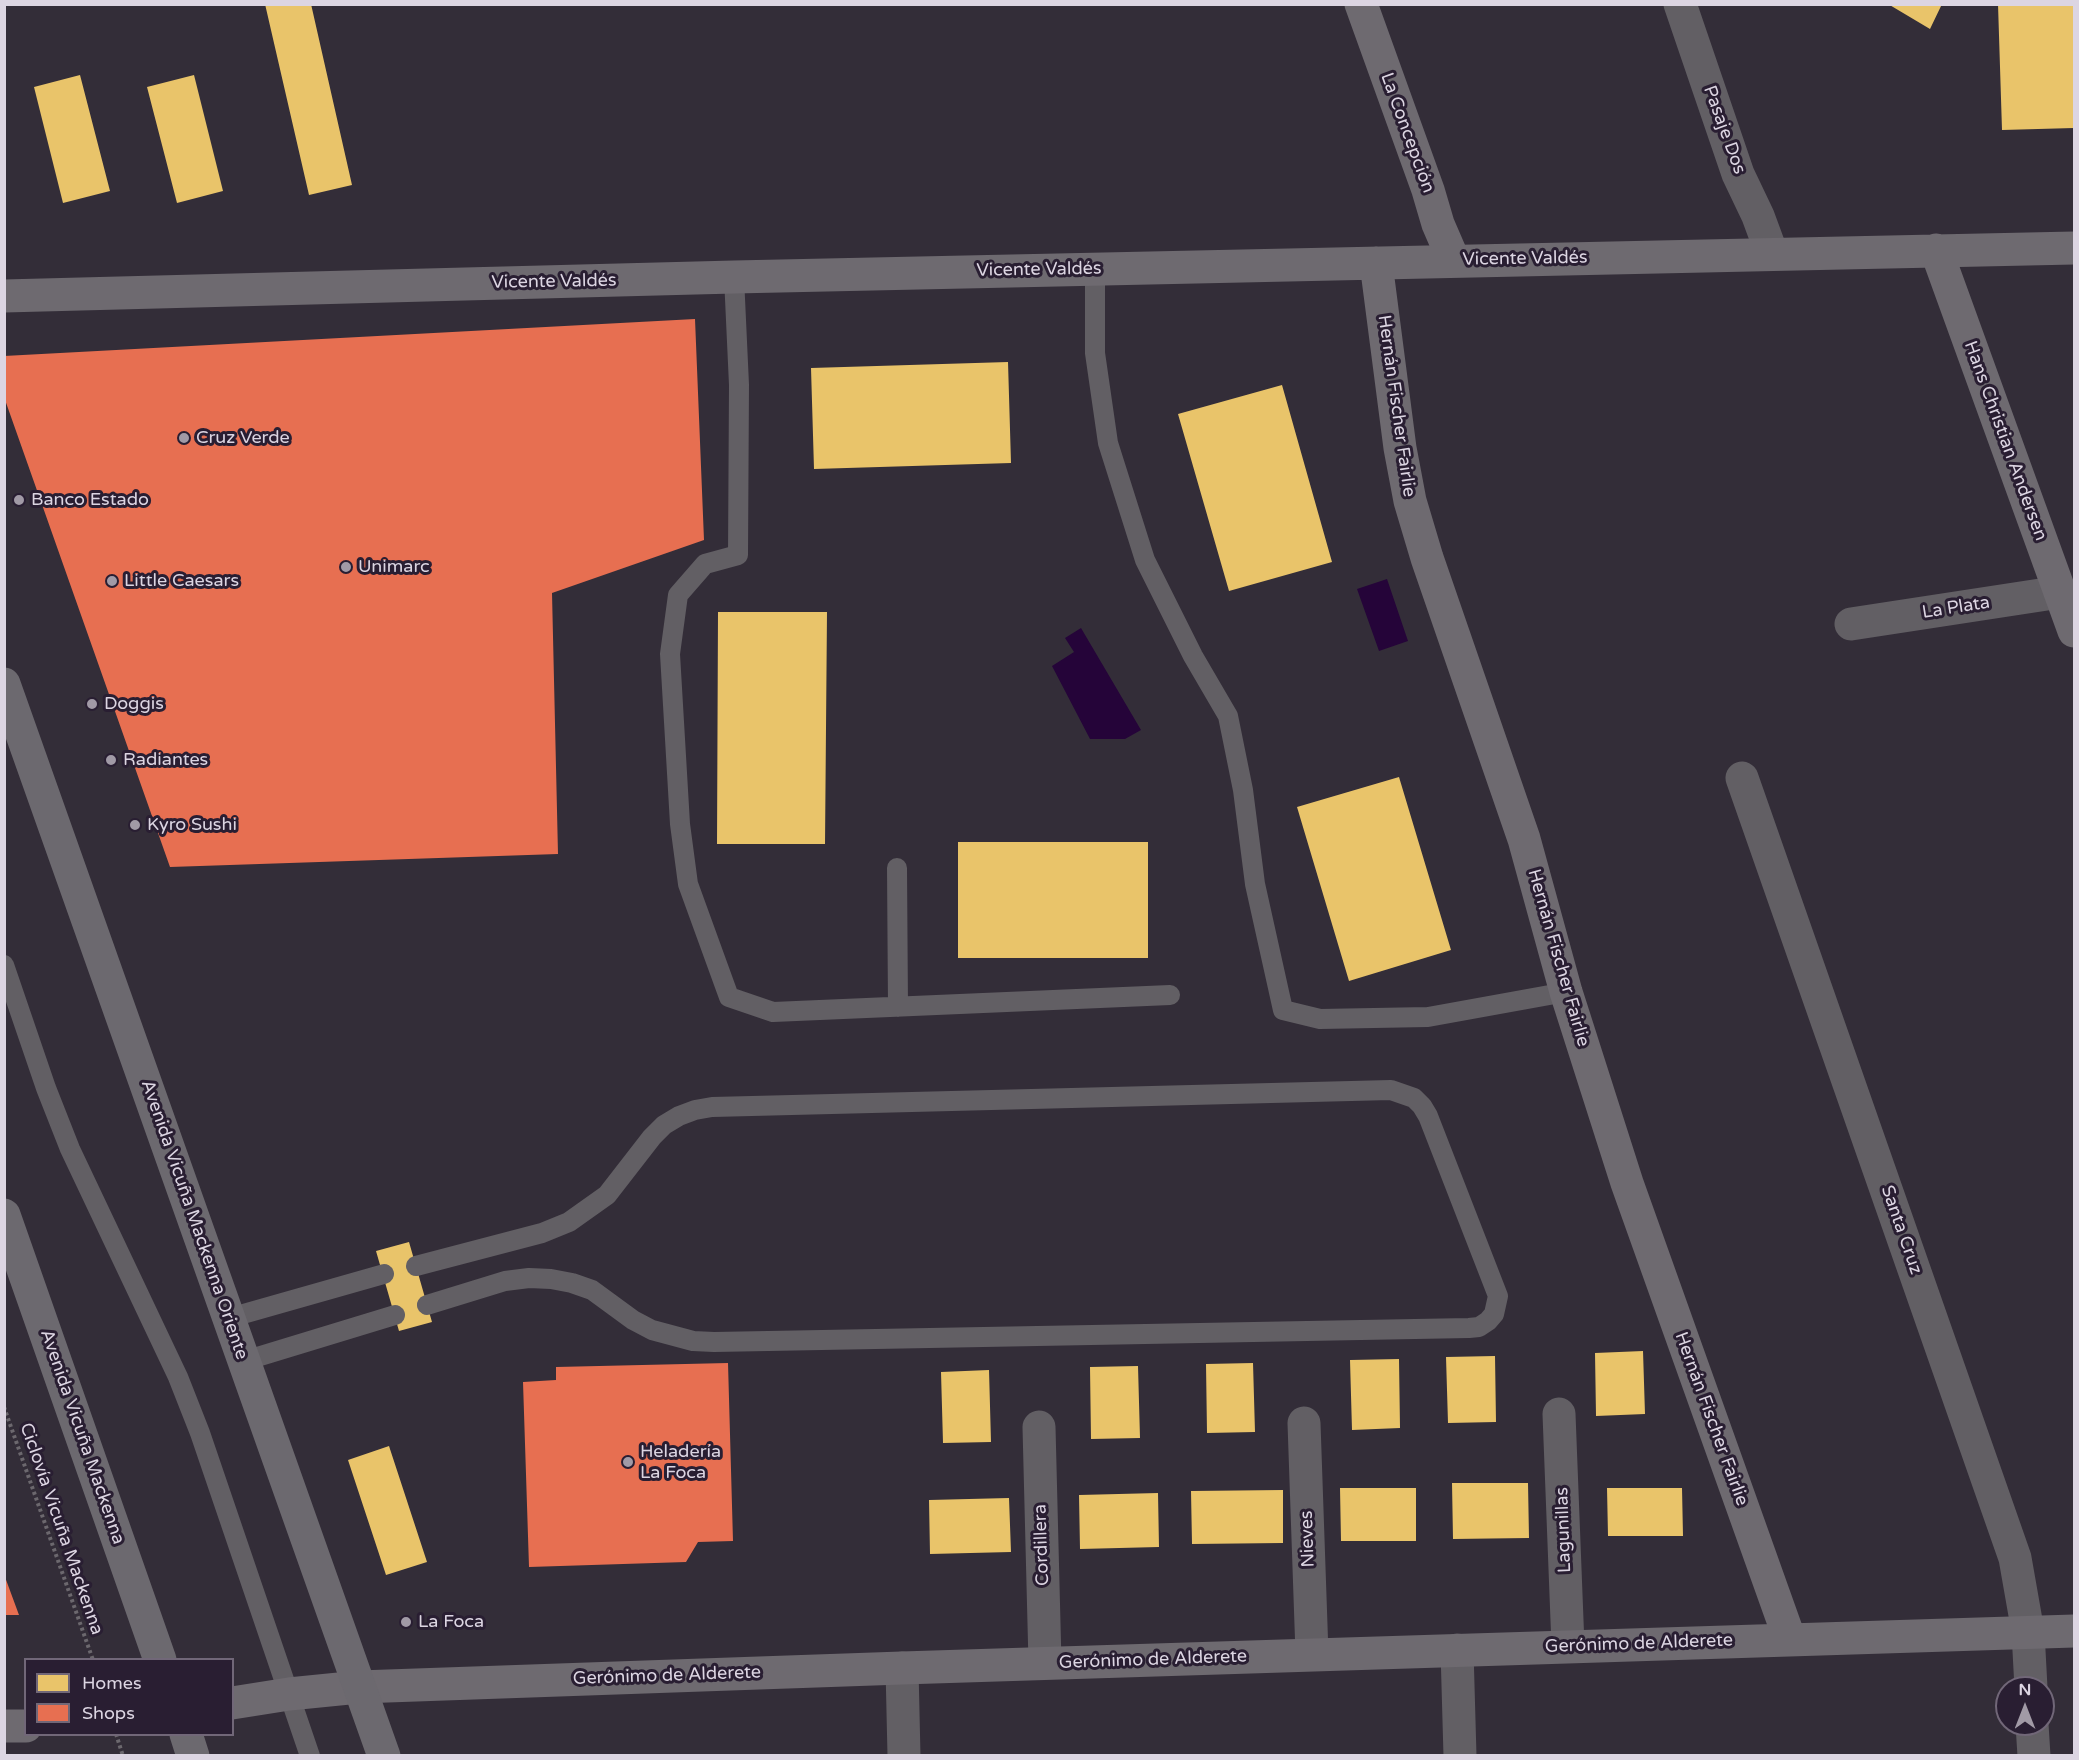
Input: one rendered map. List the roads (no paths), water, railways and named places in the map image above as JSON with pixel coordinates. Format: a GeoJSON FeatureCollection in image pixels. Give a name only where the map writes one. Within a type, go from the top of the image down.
{"type":"FeatureCollection","features":[{"type":"Feature","properties":{"kind":"main road","name":"Avenida Vicuña Mackenna Oriente"},"geometry":{"type":"LineString","coordinates":[[4,684],[384,1755]]}},
{"type":"Feature","properties":{"kind":"main road","name":"Avenida Vicuña Mackenna"},"geometry":{"type":"LineString","coordinates":[[4,1215],[160,1658]]}},
{"type":"Feature","properties":{"kind":"main road"},"geometry":{"type":"LineString","coordinates":[[187,1736],[194,1755]]}},
{"type":"Feature","properties":{"kind":"street","name":"La Concepción"},"geometry":{"type":"LineString","coordinates":[[1361,4],[1438,224],[1454,261]]}},
{"type":"Feature","properties":{"kind":"street","name":"Pasaje Dos"},"geometry":{"type":"LineString","coordinates":[[1680,4],[1738,174],[1758,216],[1772,254]]}},
{"type":"Feature","properties":{"kind":"street","name":"Vicente Valdés"},"geometry":{"type":"LineString","coordinates":[[4,296],[734,277],[2074,248]]}},
{"type":"Feature","properties":{"kind":"street","name":"Hans Christian Andersen"},"geometry":{"type":"LineString","coordinates":[[1936,250],[2074,632]]}},
{"type":"Feature","properties":{"kind":"street","name":"Hernán Fischer Fairlie"},"geometry":{"type":"LineString","coordinates":[[1376,263],[1397,426],[1410,501],[1427,558],[1524,839],[1566,992],[1627,1183],[1790,1640]]}},
{"type":"Feature","properties":{"kind":"street","name":"La Plata"},"geometry":{"type":"LineString","coordinates":[[1851,624],[2060,592]]}},
{"type":"Feature","properties":{"kind":"street","name":"Santa Cruz"},"geometry":{"type":"LineString","coordinates":[[1742,778],[2001,1515],[2014,1558],[2028,1632],[2030,1676]]}},
{"type":"Feature","properties":{"kind":"street","name":"Lagunillas"},"geometry":{"type":"LineString","coordinates":[[1559,1414],[1568,1646]]}},
{"type":"Feature","properties":{"kind":"street","name":"Nieves"},"geometry":{"type":"LineString","coordinates":[[1304,1423],[1312,1654]]}},
{"type":"Feature","properties":{"kind":"street","name":"Cordillera"},"geometry":{"type":"LineString","coordinates":[[1039,1427],[1045,1663]]}},
{"type":"Feature","properties":{"kind":"street","name":"Gerónimo de Alderete"},"geometry":{"type":"LineString","coordinates":[[234,1703],[359,1687],[2074,1630]]}},
{"type":"Feature","properties":{"kind":"street"},"geometry":{"type":"LineString","coordinates":[[1457,1650],[1460,1755]]}},
{"type":"Feature","properties":{"kind":"street"},"geometry":{"type":"LineString","coordinates":[[902,1668],[904,1755]]}},
{"type":"Feature","properties":{"kind":"street"},"geometry":{"type":"LineString","coordinates":[[4,1726],[24,1726]]}},
{"type":"Feature","properties":{"kind":"street"},"geometry":{"type":"LineString","coordinates":[[2033,1736],[2034,1755]]}},
{"type":"Feature","properties":{"kind":"lane"},"geometry":{"type":"LineString","coordinates":[[1095,269],[1095,353],[1108,443],[1145,560],[1193,656],[1228,716],[1243,790],[1255,884],[1283,1010],[1320,1019],[1428,1017],[1566,992]]}},
{"type":"Feature","properties":{"kind":"lane"},"geometry":{"type":"LineString","coordinates":[[734,277],[739,385],[738,555],[705,564],[678,595],[670,654],[680,824],[688,884],[729,997],[773,1012],[1170,994]]}},
{"type":"Feature","properties":{"kind":"lane"},"geometry":{"type":"LineString","coordinates":[[897,868],[898,1007]]}},
{"type":"Feature","properties":{"kind":"lane"},"geometry":{"type":"LineString","coordinates":[[4,965],[46,1088],[70,1149],[178,1377],[204,1444],[310,1755]]}},
{"type":"Feature","properties":{"kind":"lane"},"geometry":{"type":"LineString","coordinates":[[416,1266],[542,1233],[569,1222],[607,1195],[664,1125],[695,1110],[712,1107],[1391,1089],[1414,1098],[1428,1116],[1498,1296],[1494,1314],[1488,1321],[1479,1327],[1468,1328],[714,1342],[693,1341],[652,1330],[633,1320],[592,1290],[551,1279],[530,1278],[505,1281],[427,1305]]}},
{"type":"Feature","properties":{"kind":"lane"},"geometry":{"type":"LineString","coordinates":[[229,1318],[384,1274]]}},
{"type":"Feature","properties":{"kind":"lane"},"geometry":{"type":"LineString","coordinates":[[244,1361],[395,1315]]}},
{"type":"Feature","properties":{"kind":"place","name":"Cruz Verde"},"geometry":{"type":"Point","coordinates":[184,438]}},
{"type":"Feature","properties":{"kind":"place","name":"Banco Estado"},"geometry":{"type":"Point","coordinates":[19,500]}},
{"type":"Feature","properties":{"kind":"place","name":"Unimarc"},"geometry":{"type":"Point","coordinates":[346,567]}},
{"type":"Feature","properties":{"kind":"place","name":"Little Caesars"},"geometry":{"type":"Point","coordinates":[112,581]}},
{"type":"Feature","properties":{"kind":"place","name":"Doggis"},"geometry":{"type":"Point","coordinates":[92,704]}},
{"type":"Feature","properties":{"kind":"place","name":"Radiantes"},"geometry":{"type":"Point","coordinates":[111,760]}},
{"type":"Feature","properties":{"kind":"place","name":"Kyro Sushi"},"geometry":{"type":"Point","coordinates":[135,825]}},
{"type":"Feature","properties":{"kind":"place","name":"Heladería La Foca"},"geometry":{"type":"Point","coordinates":[628,1462]}},
{"type":"Feature","properties":{"kind":"place","name":"La Foca"},"geometry":{"type":"Point","coordinates":[406,1622]}}]}
